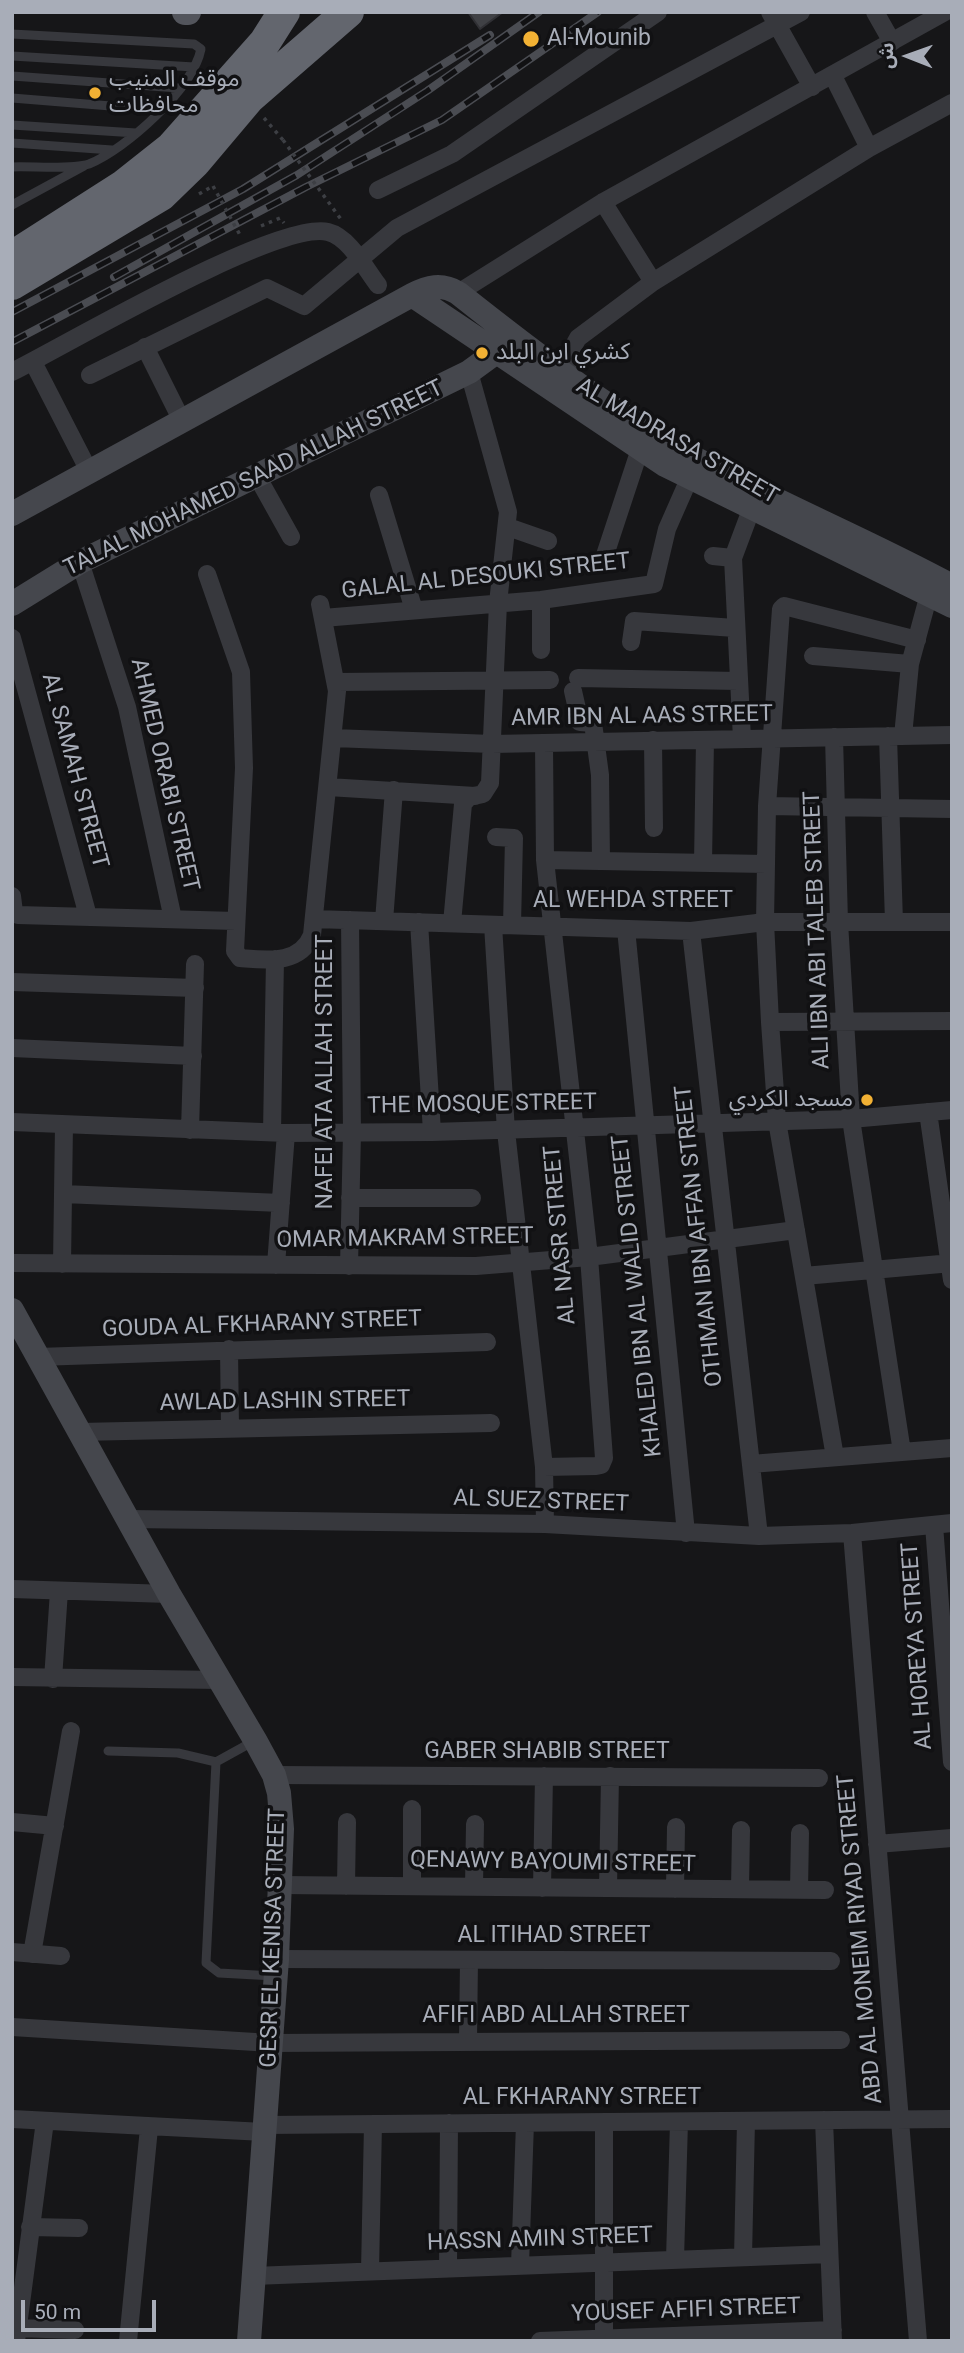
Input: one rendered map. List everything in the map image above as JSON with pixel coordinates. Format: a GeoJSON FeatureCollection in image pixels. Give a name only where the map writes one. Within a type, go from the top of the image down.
{"type":"FeatureCollection","features":[{"type":"Feature","properties":{"kind":"highway"},"geometry":{"type":"LineString","coordinates":[[12,257],[123,186],[171,148],[265,42],[284,12]]}},
{"type":"Feature","properties":{"kind":"highway"},"geometry":{"type":"LineString","coordinates":[[12,284],[161,195],[195,162],[249,98],[348,12]]}},
{"type":"Feature","properties":{"kind":"main road"},"geometry":{"type":"LineString","coordinates":[[12,514],[412,295],[439,286],[458,293]]}},
{"type":"Feature","properties":{"kind":"main road","name":"AL MADRASA STREET"},"geometry":{"type":"LineString","coordinates":[[458,293],[568,391],[640,449],[689,479],[751,510],[940,590]]}},
{"type":"Feature","properties":{"kind":"main road","name":"AL MADRASA STREET"},"geometry":{"type":"LineString","coordinates":[[412,295],[495,354],[940,590],[952,606]]}},
{"type":"Feature","properties":{"kind":"main road","name":"TALAL MOHAMED SAAD ALLAH STREET"},"geometry":{"type":"LineString","coordinates":[[12,604],[80,562],[469,372],[495,354]]}},
{"type":"Feature","properties":{"kind":"main road","name":"GESR EL KENISA STREET"},"geometry":{"type":"LineString","coordinates":[[12,1310],[169,1594],[274,1775],[282,1811],[280,1885],[249,2341]]}},
{"type":"Feature","properties":{"kind":"street"},"geometry":{"type":"LineString","coordinates":[[378,190],[452,154],[658,12]]}},
{"type":"Feature","properties":{"kind":"street"},"geometry":{"type":"LineString","coordinates":[[90,375],[267,288],[304,306],[357,258],[397,228],[774,19],[800,12]]}},
{"type":"Feature","properties":{"kind":"street"},"geometry":{"type":"LineString","coordinates":[[876,12],[892,42]]}},
{"type":"Feature","properties":{"kind":"street"},"geometry":{"type":"LineString","coordinates":[[458,293],[603,202],[945,12]]}},
{"type":"Feature","properties":{"kind":"street"},"geometry":{"type":"LineString","coordinates":[[774,19],[812,87]]}},
{"type":"Feature","properties":{"kind":"street"},"geometry":{"type":"LineString","coordinates":[[833,76],[869,148]]}},
{"type":"Feature","properties":{"kind":"street"},"geometry":{"type":"LineString","coordinates":[[568,391],[568,356],[578,338],[653,282],[869,148],[952,103]]}},
{"type":"Feature","properties":{"kind":"street"},"geometry":{"type":"LineString","coordinates":[[603,202],[653,282]]}},
{"type":"Feature","properties":{"kind":"street"},"geometry":{"type":"LineString","coordinates":[[12,372],[235,256],[303,233],[330,232],[341,238],[378,285]]}},
{"type":"Feature","properties":{"kind":"street"},"geometry":{"type":"LineString","coordinates":[[145,347],[182,421]]}},
{"type":"Feature","properties":{"kind":"street"},"geometry":{"type":"LineString","coordinates":[[33,362],[89,471]]}},
{"type":"Feature","properties":{"kind":"street"},"geometry":{"type":"LineString","coordinates":[[452,923],[462,807],[466,799],[483,794],[489,787],[498,603],[508,527],[508,512],[469,372]]}},
{"type":"Feature","properties":{"kind":"street"},"geometry":{"type":"LineString","coordinates":[[604,558],[640,449]]}},
{"type":"Feature","properties":{"kind":"street"},"geometry":{"type":"LineString","coordinates":[[257,476],[291,537]]}},
{"type":"Feature","properties":{"kind":"street","name":"GALAL AL DESOUKI STREET"},"geometry":{"type":"LineString","coordinates":[[337,682],[322,611],[414,610],[541,600],[654,584],[667,529],[689,479]]}},
{"type":"Feature","properties":{"kind":"street"},"geometry":{"type":"LineString","coordinates":[[379,495],[414,610]]}},
{"type":"Feature","properties":{"kind":"street"},"geometry":{"type":"LineString","coordinates":[[742,739],[733,558],[751,510]]}},
{"type":"Feature","properties":{"kind":"street"},"geometry":{"type":"LineString","coordinates":[[508,527],[548,541]]}},
{"type":"Feature","properties":{"kind":"street"},"geometry":{"type":"LineString","coordinates":[[713,555],[733,558]]}},
{"type":"Feature","properties":{"kind":"street","name":"AHMED ORABI STREET"},"geometry":{"type":"LineString","coordinates":[[80,562],[127,707],[173,919]]}},
{"type":"Feature","properties":{"kind":"street"},"geometry":{"type":"LineString","coordinates":[[207,574],[241,672],[244,768],[236,956],[275,959],[291,957],[304,948],[312,935],[337,682],[550,680]]}},
{"type":"Feature","properties":{"kind":"street"},"geometry":{"type":"LineString","coordinates":[[894,922],[890,808],[895,736],[916,640],[940,590]]}},
{"type":"Feature","properties":{"kind":"street"},"geometry":{"type":"LineString","coordinates":[[541,600],[541,650]]}},
{"type":"Feature","properties":{"kind":"street"},"geometry":{"type":"LineString","coordinates":[[835,1457],[777,1121],[765,922],[769,738],[782,607],[916,640]]}},
{"type":"Feature","properties":{"kind":"street"},"geometry":{"type":"LineString","coordinates":[[631,642],[633,622],[735,628]]}},
{"type":"Feature","properties":{"kind":"street","name":"AL SAMAH STREET"},"geometry":{"type":"LineString","coordinates":[[12,638],[88,916]]}},
{"type":"Feature","properties":{"kind":"street"},"geometry":{"type":"LineString","coordinates":[[813,656],[910,664]]}},
{"type":"Feature","properties":{"kind":"street"},"geometry":{"type":"LineString","coordinates":[[601,861],[600,775],[593,723],[580,722],[576,685],[738,681]]}},
{"type":"Feature","properties":{"kind":"street"},"geometry":{"type":"LineString","coordinates":[[740,706],[772,709]]}},
{"type":"Feature","properties":{"kind":"street","name":"AMR IBN AL AAS STREET"},"geometry":{"type":"LineString","coordinates":[[333,738],[544,744],[952,735]]}},
{"type":"Feature","properties":{"kind":"street","name":"ALI IBN ABI TALEB STREET"},"geometry":{"type":"LineString","coordinates":[[834,737],[839,922],[851,1119],[902,1452]]}},
{"type":"Feature","properties":{"kind":"street"},"geometry":{"type":"LineString","coordinates":[[653,740],[654,828]]}},
{"type":"Feature","properties":{"kind":"street"},"geometry":{"type":"LineString","coordinates":[[703,863],[705,740]]}},
{"type":"Feature","properties":{"kind":"street","name":"AL NASR STREET"},"geometry":{"type":"LineString","coordinates":[[544,744],[545,860],[589,1257],[604,1462],[596,1466],[544,1467]]}},
{"type":"Feature","properties":{"kind":"street"},"geometry":{"type":"LineString","coordinates":[[328,786],[475,796]]}},
{"type":"Feature","properties":{"kind":"street"},"geometry":{"type":"LineString","coordinates":[[384,921],[394,790]]}},
{"type":"Feature","properties":{"kind":"street"},"geometry":{"type":"LineString","coordinates":[[767,806],[952,809]]}},
{"type":"Feature","properties":{"kind":"street"},"geometry":{"type":"LineString","coordinates":[[496,836],[514,838],[512,925]]}},
{"type":"Feature","properties":{"kind":"street"},"geometry":{"type":"LineString","coordinates":[[545,860],[766,864]]}},
{"type":"Feature","properties":{"kind":"street"},"geometry":{"type":"LineString","coordinates":[[12,896],[18,915],[236,921]]}},
{"type":"Feature","properties":{"kind":"street","name":"AL WEHDA STREET"},"geometry":{"type":"LineString","coordinates":[[314,919],[691,931],[765,922],[952,922]]}},
{"type":"Feature","properties":{"kind":"street","name":"NAFEI ATA ALLAH STREET"},"geometry":{"type":"LineString","coordinates":[[349,1266],[352,1133],[350,920]]}},
{"type":"Feature","properties":{"kind":"street"},"geometry":{"type":"LineString","coordinates":[[419,922],[432,1132]]}},
{"type":"Feature","properties":{"kind":"street"},"geometry":{"type":"LineString","coordinates":[[493,925],[506,1131],[544,1467],[545,1524]]}},
{"type":"Feature","properties":{"kind":"street","name":"KHALED IBN AL WALID STREET"},"geometry":{"type":"LineString","coordinates":[[626,929],[685,1533]]}},
{"type":"Feature","properties":{"kind":"street","name":"OTHMAN IBN AFFAN STREET"},"geometry":{"type":"LineString","coordinates":[[691,931],[759,1536]]}},
{"type":"Feature","properties":{"kind":"street"},"geometry":{"type":"LineString","coordinates":[[275,959],[281,1203],[276,1265]]}},
{"type":"Feature","properties":{"kind":"street"},"geometry":{"type":"LineString","coordinates":[[190,1130],[195,964]]}},
{"type":"Feature","properties":{"kind":"street"},"geometry":{"type":"LineString","coordinates":[[12,982],[195,988]]}},
{"type":"Feature","properties":{"kind":"street"},"geometry":{"type":"LineString","coordinates":[[771,1022],[952,1021]]}},
{"type":"Feature","properties":{"kind":"street"},"geometry":{"type":"LineString","coordinates":[[12,1048],[192,1056]]}},
{"type":"Feature","properties":{"kind":"street","name":"THE MOSQUE STREET"},"geometry":{"type":"LineString","coordinates":[[12,1122],[190,1130],[352,1133],[506,1131],[851,1119],[952,1111]]}},
{"type":"Feature","properties":{"kind":"street"},"geometry":{"type":"LineString","coordinates":[[804,1276],[874,1270],[951,1269],[928,1112]]}},
{"type":"Feature","properties":{"kind":"street"},"geometry":{"type":"LineString","coordinates":[[62,1264],[64,1125]]}},
{"type":"Feature","properties":{"kind":"street"},"geometry":{"type":"LineString","coordinates":[[63,1194],[281,1203]]}},
{"type":"Feature","properties":{"kind":"street"},"geometry":{"type":"LineString","coordinates":[[351,1198],[472,1198]]}},
{"type":"Feature","properties":{"kind":"street","name":"OMAR MAKRAM STREET"},"geometry":{"type":"LineString","coordinates":[[12,1264],[521,1264],[725,1241],[796,1230]]}},
{"type":"Feature","properties":{"kind":"street","name":"GOUDA AL FKHARANY STREET"},"geometry":{"type":"LineString","coordinates":[[38,1357],[487,1342]]}},
{"type":"Feature","properties":{"kind":"street"},"geometry":{"type":"LineString","coordinates":[[229,1349],[230,1427]]}},
{"type":"Feature","properties":{"kind":"street","name":"AWLAD LASHIN STREET"},"geometry":{"type":"LineString","coordinates":[[80,1432],[491,1423]]}},
{"type":"Feature","properties":{"kind":"street"},"geometry":{"type":"LineString","coordinates":[[751,1464],[952,1448]]}},
{"type":"Feature","properties":{"kind":"street","name":"AL SUEZ STREET"},"geometry":{"type":"LineString","coordinates":[[128,1520],[545,1524],[759,1536],[852,1533],[952,1524]]}},
{"type":"Feature","properties":{"kind":"street","name":"AL HOREYA STREET"},"geometry":{"type":"LineString","coordinates":[[933,1525],[952,1762]]}},
{"type":"Feature","properties":{"kind":"street","name":"ABD AL MONEIM RIYAD STREET"},"geometry":{"type":"LineString","coordinates":[[852,1533],[918,2341]]}},
{"type":"Feature","properties":{"kind":"street"},"geometry":{"type":"LineString","coordinates":[[12,1588],[169,1594]]}},
{"type":"Feature","properties":{"kind":"street"},"geometry":{"type":"LineString","coordinates":[[53,1679],[60,1591]]}},
{"type":"Feature","properties":{"kind":"street"},"geometry":{"type":"LineString","coordinates":[[12,1677],[220,1680]]}},
{"type":"Feature","properties":{"kind":"street"},"geometry":{"type":"LineString","coordinates":[[32,1954],[71,1731]]}},
{"type":"Feature","properties":{"kind":"street","name":"GABER SHABIB STREET"},"geometry":{"type":"LineString","coordinates":[[274,1775],[819,1778]]}},
{"type":"Feature","properties":{"kind":"street"},"geometry":{"type":"LineString","coordinates":[[542,1888],[544,1776]]}},
{"type":"Feature","properties":{"kind":"street"},"geometry":{"type":"LineString","coordinates":[[608,1888],[610,1776]]}},
{"type":"Feature","properties":{"kind":"street"},"geometry":{"type":"LineString","coordinates":[[412,1809],[412,1886]]}},
{"type":"Feature","properties":{"kind":"street"},"geometry":{"type":"LineString","coordinates":[[12,1822],[55,1826]]}},
{"type":"Feature","properties":{"kind":"street"},"geometry":{"type":"LineString","coordinates":[[346,1886],[347,1822]]}},
{"type":"Feature","properties":{"kind":"street"},"geometry":{"type":"LineString","coordinates":[[474,1887],[475,1824]]}},
{"type":"Feature","properties":{"kind":"street"},"geometry":{"type":"LineString","coordinates":[[674,1889],[676,1827]]}},
{"type":"Feature","properties":{"kind":"street"},"geometry":{"type":"LineString","coordinates":[[740,1889],[741,1830]]}},
{"type":"Feature","properties":{"kind":"street"},"geometry":{"type":"LineString","coordinates":[[799,1890],[800,1833]]}},
{"type":"Feature","properties":{"kind":"street"},"geometry":{"type":"LineString","coordinates":[[877,1844],[952,1838]]}},
{"type":"Feature","properties":{"kind":"street","name":"QENAWY BAYOUMI STREET"},"geometry":{"type":"LineString","coordinates":[[280,1885],[825,1890]]}},
{"type":"Feature","properties":{"kind":"street"},"geometry":{"type":"LineString","coordinates":[[12,1952],[61,1956]]}},
{"type":"Feature","properties":{"kind":"street"},"geometry":{"type":"LineString","coordinates":[[468,2040],[469,1960]]}},
{"type":"Feature","properties":{"kind":"street","name":"AL ITIHAD STREET"},"geometry":{"type":"LineString","coordinates":[[276,1968],[469,1960],[831,1961]]}},
{"type":"Feature","properties":{"kind":"street","name":"AFIFI ABD ALLAH STREET"},"geometry":{"type":"LineString","coordinates":[[12,2027],[271,2043],[841,2039]]}},
{"type":"Feature","properties":{"kind":"street","name":"AL FKHARANY STREET"},"geometry":{"type":"LineString","coordinates":[[12,2119],[149,2128],[264,2129],[373,2124],[952,2119]]}},
{"type":"Feature","properties":{"kind":"street"},"geometry":{"type":"LineString","coordinates":[[824,2120],[833,2335]]}},
{"type":"Feature","properties":{"kind":"street"},"geometry":{"type":"LineString","coordinates":[[45,2121],[16,2334],[75,2330]]}},
{"type":"Feature","properties":{"kind":"street"},"geometry":{"type":"LineString","coordinates":[[743,2257],[747,2121]]}},
{"type":"Feature","properties":{"kind":"street"},"geometry":{"type":"LineString","coordinates":[[604,2122],[604,2340]]}},
{"type":"Feature","properties":{"kind":"street"},"geometry":{"type":"LineString","coordinates":[[675,2259],[679,2122]]}},
{"type":"Feature","properties":{"kind":"street"},"geometry":{"type":"LineString","coordinates":[[448,2268],[449,2123]]}},
{"type":"Feature","properties":{"kind":"street"},"geometry":{"type":"LineString","coordinates":[[520,2265],[525,2123]]}},
{"type":"Feature","properties":{"kind":"street"},"geometry":{"type":"LineString","coordinates":[[370,2271],[373,2124]]}},
{"type":"Feature","properties":{"kind":"street"},"geometry":{"type":"LineString","coordinates":[[128,2341],[149,2128]]}},
{"type":"Feature","properties":{"kind":"street"},"geometry":{"type":"LineString","coordinates":[[30,2227],[79,2228]]}},
{"type":"Feature","properties":{"kind":"street","name":"HASSN AMIN STREET"},"geometry":{"type":"LineString","coordinates":[[253,2276],[830,2254]]}},
{"type":"Feature","properties":{"kind":"street","name":"YOUSEF AFIFI STREET"},"geometry":{"type":"LineString","coordinates":[[540,2341],[833,2335]]}},
{"type":"Feature","properties":{"kind":"lane"},"geometry":{"type":"LineString","coordinates":[[12,34],[194,44],[201,49],[194,67],[179,88],[136,133],[113,150],[12,205]]}},
{"type":"Feature","properties":{"kind":"lane"},"geometry":{"type":"LineString","coordinates":[[12,56],[194,67]]}},
{"type":"Feature","properties":{"kind":"lane"},"geometry":{"type":"LineString","coordinates":[[12,76],[179,88]]}},
{"type":"Feature","properties":{"kind":"lane"},"geometry":{"type":"LineString","coordinates":[[12,98],[160,110]]}},
{"type":"Feature","properties":{"kind":"lane"},"geometry":{"type":"LineString","coordinates":[[12,125],[136,133]]}},
{"type":"Feature","properties":{"kind":"lane"},"geometry":{"type":"LineString","coordinates":[[12,143],[113,150]]}},
{"type":"Feature","properties":{"kind":"lane"},"geometry":{"type":"LineString","coordinates":[[12,167],[87,165]]}},
{"type":"Feature","properties":{"kind":"lane"},"geometry":{"type":"LineString","coordinates":[[108,1751],[178,1753],[216,1762],[255,1740]]}},
{"type":"Feature","properties":{"kind":"lane"},"geometry":{"type":"LineString","coordinates":[[216,1762],[206,1963],[219,1973],[276,1968]]}},
{"type":"Feature","properties":{"kind":"path"},"geometry":{"type":"LineString","coordinates":[[269,123],[343,222]]}},
{"type":"Feature","properties":{"kind":"path"},"geometry":{"type":"LineString","coordinates":[[212,186],[240,235]]}},
{"type":"Feature","properties":{"kind":"building"},"geometry":{"type":"Polygon","coordinates":[[[468,12],[503,12],[480,29],[468,12]]]}},
{"type":"Feature","properties":{"kind":"railway"},"geometry":{"type":"LineString","coordinates":[[114,277],[297,175],[427,91],[539,12]]}},
{"type":"Feature","properties":{"kind":"railway"},"geometry":{"type":"LineString","coordinates":[[12,342],[306,187],[442,120],[598,12]]}},
{"type":"Feature","properties":{"kind":"railway"},"geometry":{"type":"LineString","coordinates":[[12,312],[243,189],[490,35]]}},
{"type":"Feature","properties":{"kind":"place","name":"Al-Mounib"},"geometry":{"type":"Point","coordinates":[531,39]}},
{"type":"Feature","properties":{"kind":"place","name":"موقف المنيب محافظات"},"geometry":{"type":"Point","coordinates":[95,93]}},
{"type":"Feature","properties":{"kind":"place","name":"كشري ابن البلد"},"geometry":{"type":"Point","coordinates":[482,353]}},
{"type":"Feature","properties":{"kind":"place","name":"مسجد الكردي"},"geometry":{"type":"Point","coordinates":[867,1100]}}]}
